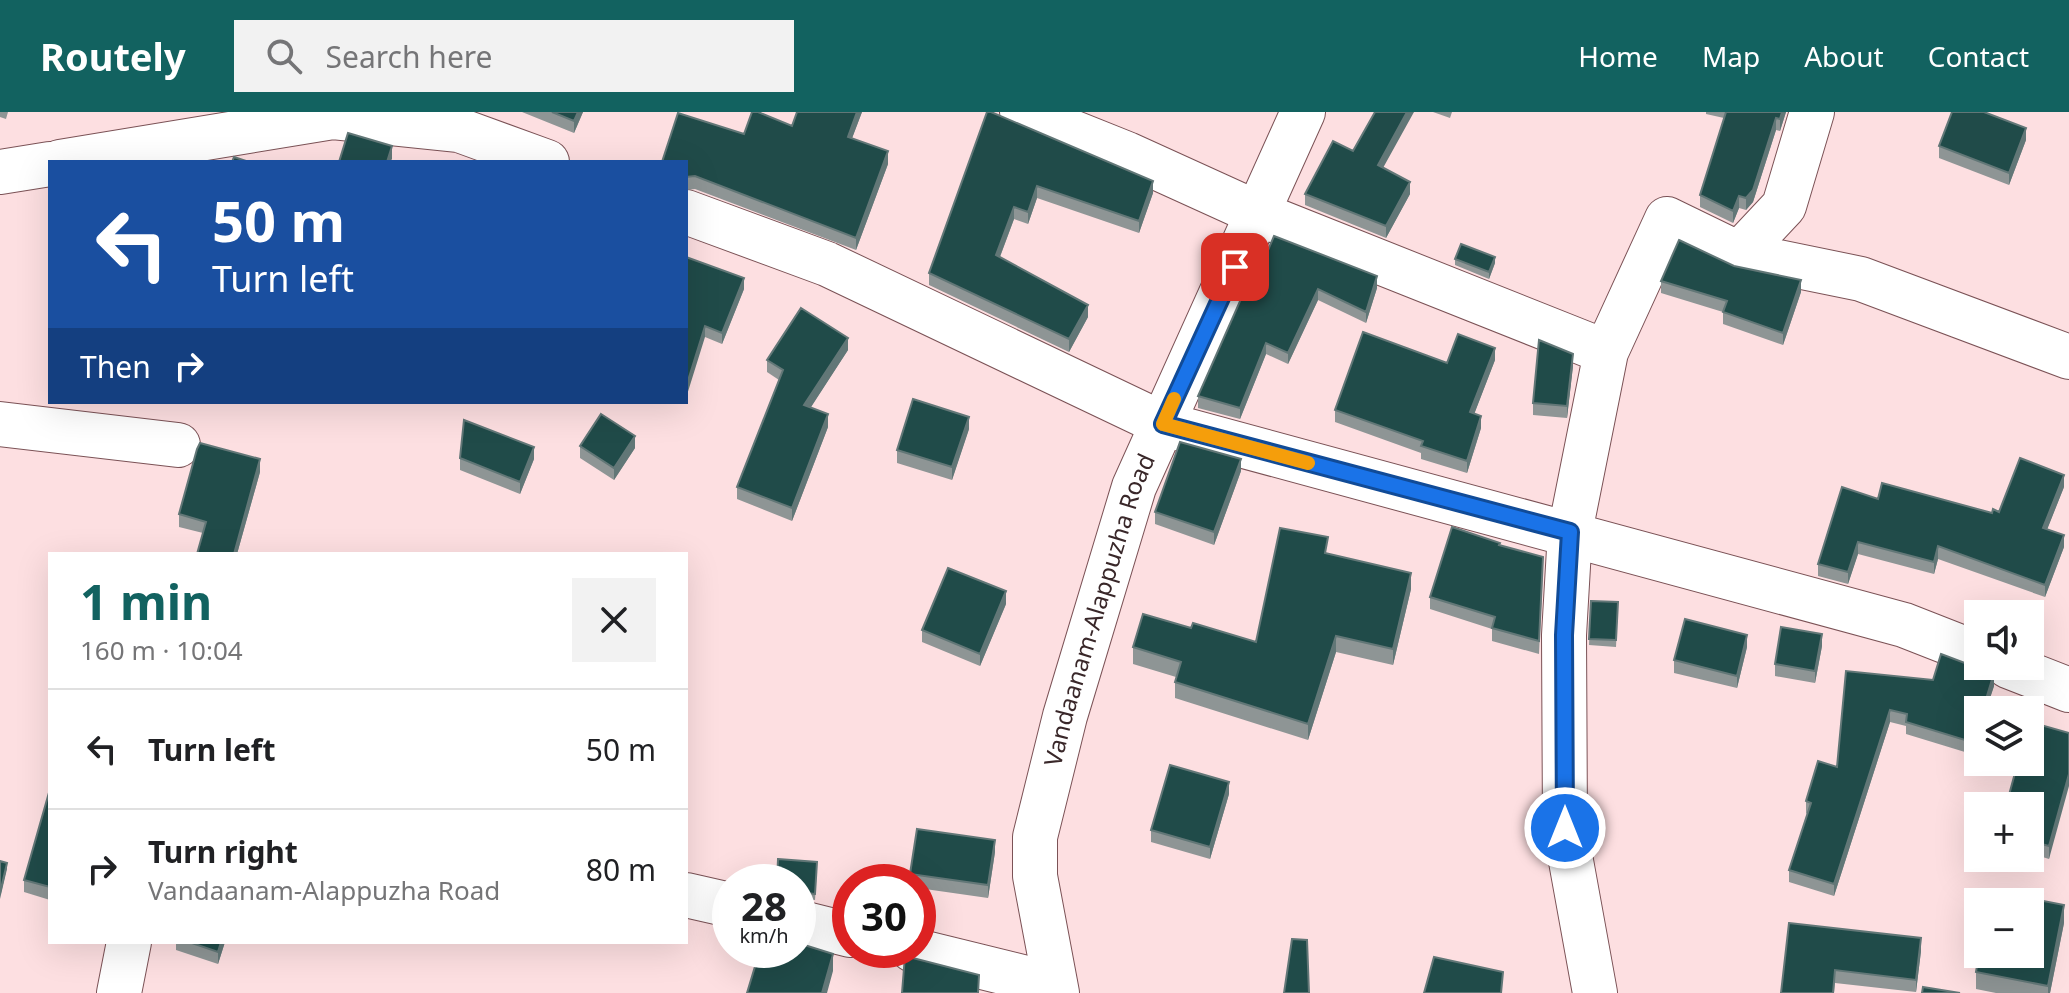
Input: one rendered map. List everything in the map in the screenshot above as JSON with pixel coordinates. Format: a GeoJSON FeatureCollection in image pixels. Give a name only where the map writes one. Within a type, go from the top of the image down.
{"type":"FeatureCollection","features":[{"type":"Feature","properties":{"kind":"street"},"geometry":{"type":"LineString","coordinates":[[1022,112],[1127,154],[1259,214],[1606,352]]}},
{"type":"Feature","properties":{"kind":"street","name":"Vandaanam-Alappuzha Road"},"geometry":{"type":"LineString","coordinates":[[1056,989],[1035,876],[1035,837],[1065,716],[1134,487],[1303,112]]}},
{"type":"Feature","properties":{"kind":"street"},"geometry":{"type":"LineString","coordinates":[[1739,254],[1784,206],[1812,112]]}},
{"type":"Feature","properties":{"kind":"street"},"geometry":{"type":"LineString","coordinates":[[86,160],[125,157],[333,117],[459,130],[542,160]]}},
{"type":"Feature","properties":{"kind":"street"},"geometry":{"type":"LineString","coordinates":[[0,172],[48,164]]}},
{"type":"Feature","properties":{"kind":"street"},"geometry":{"type":"LineString","coordinates":[[688,213],[827,264],[1163,424],[1904,625],[1964,649]]}},
{"type":"Feature","properties":{"kind":"street"},"geometry":{"type":"LineString","coordinates":[[1595,993],[1565,828],[1564,635],[1570,532],[1606,352],[1667,219],[1739,254],[1861,279],[2069,357]]}},
{"type":"Feature","properties":{"kind":"street"},"geometry":{"type":"LineString","coordinates":[[0,424],[54,416],[178,445]]}},
{"type":"Feature","properties":{"kind":"street"},"geometry":{"type":"LineString","coordinates":[[2044,680],[2069,690]]}},
{"type":"Feature","properties":{"kind":"street"},"geometry":{"type":"LineString","coordinates":[[688,895],[712,901]]}},
{"type":"Feature","properties":{"kind":"street"},"geometry":{"type":"LineString","coordinates":[[119,993],[129,944]]}},
{"type":"Feature","properties":{"kind":"street"},"geometry":{"type":"LineString","coordinates":[[936,956],[1056,989]]}},
{"type":"Feature","properties":{"kind":"building"},"geometry":{"type":"Polygon","coordinates":[[[552,112],[578,112],[574,121],[552,112]]]}},
{"type":"Feature","properties":{"kind":"building"},"geometry":{"type":"Polygon","coordinates":[[[752,112],[792,126],[797,112],[857,112],[848,137],[888,151],[856,238],[695,176],[688,177],[688,160],[663,160],[678,113],[744,134],[752,112]]]}},
{"type":"Feature","properties":{"kind":"building"},"geometry":{"type":"Polygon","coordinates":[[[987,112],[1153,181],[1139,221],[1037,186],[1028,212],[1014,207],[996,255],[1088,305],[1069,339],[929,273],[987,112]]]}},
{"type":"Feature","properties":{"kind":"building"},"geometry":{"type":"Polygon","coordinates":[[[1375,112],[1407,112],[1378,165],[1410,182],[1386,226],[1305,194],[1333,141],[1353,151],[1375,112]]]}},
{"type":"Feature","properties":{"kind":"building"},"geometry":{"type":"Polygon","coordinates":[[[1726,112],[1782,112],[1780,119],[1776,118],[1753,190],[1746,198],[1739,196],[1733,211],[1700,195],[1726,112]]]}},
{"type":"Feature","properties":{"kind":"building"},"geometry":{"type":"Polygon","coordinates":[[[1952,112],[1984,112],[2026,128],[2009,173],[1939,146],[1952,112]]]}},
{"type":"Feature","properties":{"kind":"building"},"geometry":{"type":"Polygon","coordinates":[[[348,133],[392,146],[388,160],[340,160],[348,133]]]}},
{"type":"Feature","properties":{"kind":"building"},"geometry":{"type":"Polygon","coordinates":[[[1274,236],[1377,276],[1366,312],[1318,289],[1288,353],[1266,343],[1240,408],[1198,396],[1256,265],[1261,267],[1274,236]]]}},
{"type":"Feature","properties":{"kind":"building"},"geometry":{"type":"Polygon","coordinates":[[[1679,240],[1734,266],[1801,280],[1783,333],[1723,312],[1727,301],[1661,281],[1679,240]]]}},
{"type":"Feature","properties":{"kind":"building"},"geometry":{"type":"Polygon","coordinates":[[[1461,244],[1495,257],[1489,272],[1455,259],[1461,244]]]}},
{"type":"Feature","properties":{"kind":"building"},"geometry":{"type":"Polygon","coordinates":[[[688,258],[744,278],[722,333],[705,326],[688,381],[688,258]]]}},
{"type":"Feature","properties":{"kind":"building"},"geometry":{"type":"Polygon","coordinates":[[[801,308],[848,338],[804,405],[828,414],[792,508],[737,487],[783,370],[767,360],[801,308]]]}},
{"type":"Feature","properties":{"kind":"building"},"geometry":{"type":"Polygon","coordinates":[[[1363,332],[1447,363],[1458,334],[1495,348],[1470,412],[1481,416],[1467,461],[1421,446],[1423,441],[1335,410],[1363,332]]]}},
{"type":"Feature","properties":{"kind":"building"},"geometry":{"type":"Polygon","coordinates":[[[1539,340],[1573,354],[1567,406],[1533,403],[1539,340]]]}},
{"type":"Feature","properties":{"kind":"building"},"geometry":{"type":"Polygon","coordinates":[[[913,399],[969,417],[952,467],[897,450],[913,399]]]}},
{"type":"Feature","properties":{"kind":"building"},"geometry":{"type":"Polygon","coordinates":[[[601,414],[635,436],[614,468],[580,446],[601,414]]]}},
{"type":"Feature","properties":{"kind":"building"},"geometry":{"type":"Polygon","coordinates":[[[464,420],[534,447],[520,482],[460,458],[464,420]]]}},
{"type":"Feature","properties":{"kind":"building"},"geometry":{"type":"Polygon","coordinates":[[[1180,442],[1241,459],[1214,532],[1155,512],[1180,442]]]}},
{"type":"Feature","properties":{"kind":"building"},"geometry":{"type":"Polygon","coordinates":[[[200,443],[260,459],[235,552],[198,552],[206,522],[179,514],[200,443]]]}},
{"type":"Feature","properties":{"kind":"building"},"geometry":{"type":"Polygon","coordinates":[[[2020,458],[2064,475],[2043,528],[2064,535],[2045,585],[1938,546],[1934,562],[1858,542],[1848,572],[1818,564],[1842,487],[1878,499],[1882,483],[1992,513],[1993,509],[1999,512],[2020,458]]]}},
{"type":"Feature","properties":{"kind":"building"},"geometry":{"type":"Polygon","coordinates":[[[1452,527],[1543,557],[1539,641],[1492,628],[1495,617],[1430,597],[1452,527]]]}},
{"type":"Feature","properties":{"kind":"building"},"geometry":{"type":"Polygon","coordinates":[[[1280,528],[1328,537],[1325,553],[1411,573],[1393,649],[1336,636],[1308,724],[1175,682],[1181,662],[1133,647],[1143,614],[1191,628],[1193,623],[1256,642],[1280,528]]]}},
{"type":"Feature","properties":{"kind":"building"},"geometry":{"type":"Polygon","coordinates":[[[948,568],[1006,591],[980,654],[922,630],[948,568]]]}},
{"type":"Feature","properties":{"kind":"building"},"geometry":{"type":"Polygon","coordinates":[[[1591,601],[1618,602],[1616,640],[1589,639],[1591,601]]]}},
{"type":"Feature","properties":{"kind":"building"},"geometry":{"type":"Polygon","coordinates":[[[1685,619],[1747,635],[1737,676],[1674,660],[1685,619]]]}},
{"type":"Feature","properties":{"kind":"building"},"geometry":{"type":"Polygon","coordinates":[[[1781,627],[1822,634],[1815,671],[1775,664],[1781,627]]]}},
{"type":"Feature","properties":{"kind":"building"},"geometry":{"type":"Polygon","coordinates":[[[1941,654],[1964,663],[1964,680],[1992,680],[1987,696],[1964,696],[1964,740],[1906,722],[1907,714],[1890,710],[1834,884],[1789,870],[1811,803],[1806,801],[1818,761],[1837,767],[1846,671],[1933,680],[1941,654]]]}},
{"type":"Feature","properties":{"kind":"building"},"geometry":{"type":"Polygon","coordinates":[[[2044,726],[2069,733],[2069,774],[2049,846],[2044,845],[2044,792],[2010,792],[2014,776],[2044,776],[2044,726]]]}},
{"type":"Feature","properties":{"kind":"building"},"geometry":{"type":"Polygon","coordinates":[[[1170,765],[1229,782],[1210,847],[1151,830],[1170,765]]]}},
{"type":"Feature","properties":{"kind":"building"},"geometry":{"type":"Polygon","coordinates":[[[48,796],[48,886],[24,880],[48,796]]]}},
{"type":"Feature","properties":{"kind":"building"},"geometry":{"type":"Polygon","coordinates":[[[917,829],[995,840],[988,885],[936,878],[936,864],[912,864],[917,829]]]}},
{"type":"Feature","properties":{"kind":"building"},"geometry":{"type":"Polygon","coordinates":[[[778,859],[817,862],[816,878],[816,864],[778,864],[778,859]]]}},
{"type":"Feature","properties":{"kind":"building"},"geometry":{"type":"Polygon","coordinates":[[[0,861],[7,863],[0,893],[0,861]]]}},
{"type":"Feature","properties":{"kind":"building"},"geometry":{"type":"Polygon","coordinates":[[[2044,901],[2064,905],[2048,986],[1976,972],[1977,968],[2044,968],[2044,901]]]}},
{"type":"Feature","properties":{"kind":"building"},"geometry":{"type":"Polygon","coordinates":[[[1789,923],[1921,938],[1916,980],[1835,970],[1833,993],[1781,993],[1789,923]]]}},
{"type":"Feature","properties":{"kind":"building"},"geometry":{"type":"Polygon","coordinates":[[[1292,939],[1307,940],[1309,993],[1284,993],[1292,939]]]}},
{"type":"Feature","properties":{"kind":"building"},"geometry":{"type":"Polygon","coordinates":[[[195,944],[220,944],[218,952],[195,944]]]}},
{"type":"Feature","properties":{"kind":"building"},"geometry":{"type":"Polygon","coordinates":[[[816,949],[832,954],[822,993],[747,993],[755,968],[816,968],[816,949]]]}},
{"type":"Feature","properties":{"kind":"building"},"geometry":{"type":"Polygon","coordinates":[[[1434,957],[1503,972],[1501,993],[1424,993],[1434,957]]]}},
{"type":"Feature","properties":{"kind":"building"},"geometry":{"type":"Polygon","coordinates":[[[936,964],[979,975],[978,993],[902,993],[904,968],[936,968],[936,964]]]}},
{"type":"Feature","properties":{"kind":"building"},"geometry":{"type":"Polygon","coordinates":[[[1923,987],[1960,993],[1922,993],[1923,987]]]}},
{"type":"Feature","properties":{"kind":"slow traffic"},"geometry":{"type":"LineString","coordinates":[[1174,399],[1163,424],[1308,463]]}},
{"type":"Feature","properties":{"kind":"route"},"geometry":{"type":"LineString","coordinates":[[1235,267],[1163,424],[1570,532],[1564,635],[1565,828]]}}]}
